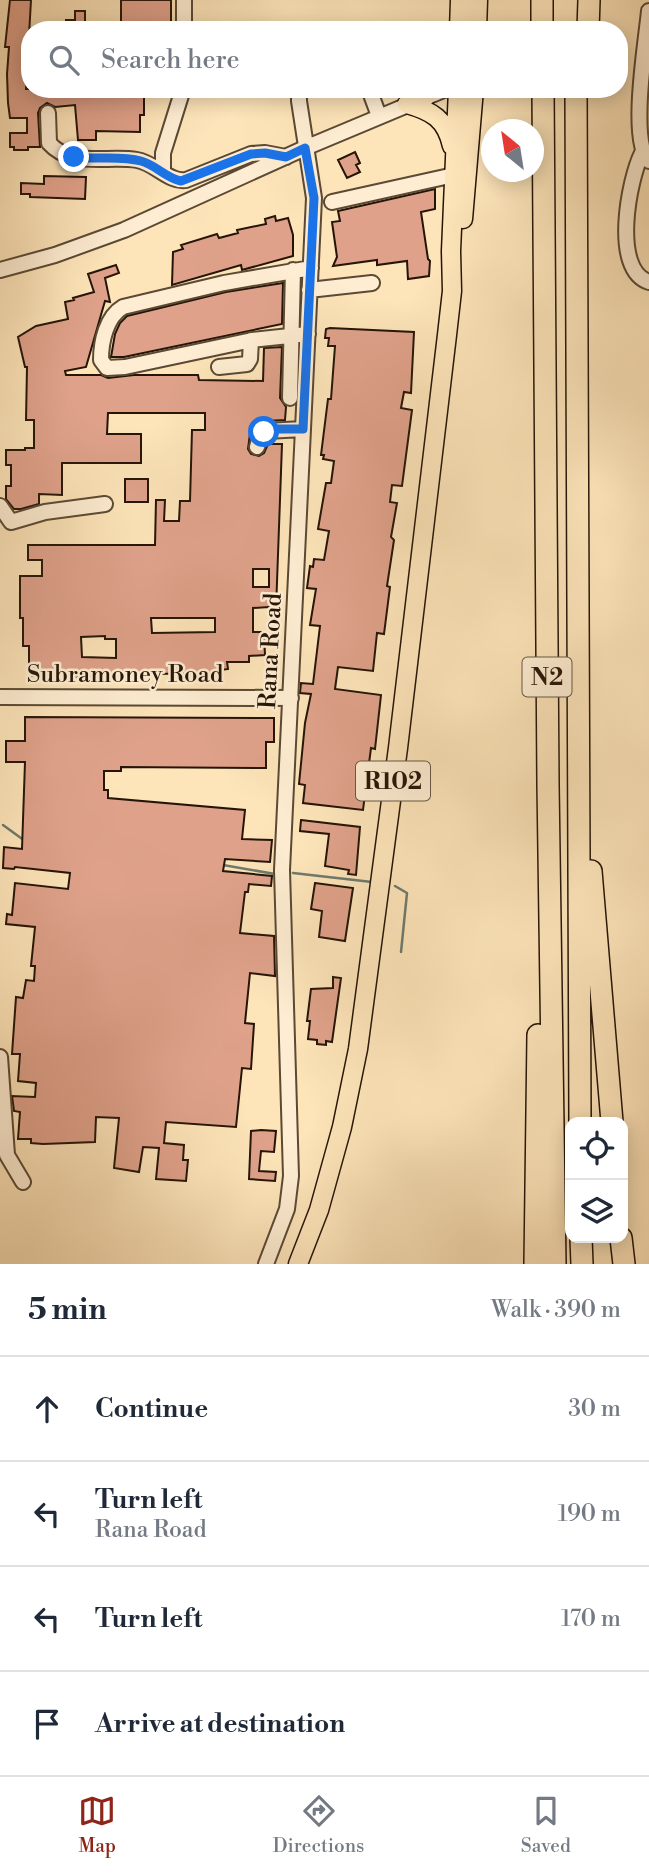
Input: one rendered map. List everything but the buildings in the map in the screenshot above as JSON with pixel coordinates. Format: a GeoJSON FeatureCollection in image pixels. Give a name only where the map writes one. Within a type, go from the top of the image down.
{"type":"FeatureCollection","features":[{"type":"Feature","properties":{"kind":"highway"},"geometry":{"type":"LineString","coordinates":[[542,0],[542,21]]}},
{"type":"Feature","properties":{"kind":"highway"},"geometry":{"type":"LineString","coordinates":[[575,0],[575,21]]}},
{"type":"Feature","properties":{"kind":"highway"},"geometry":{"type":"LineString","coordinates":[[588,21],[589,0]]}},
{"type":"Feature","properties":{"kind":"highway","name":"N2"},"geometry":{"type":"LineString","coordinates":[[543,98],[555,1264]]}},
{"type":"Feature","properties":{"kind":"highway","name":"N2"},"geometry":{"type":"LineString","coordinates":[[576,98],[580,1117]]}},
{"type":"Feature","properties":{"kind":"highway"},"geometry":{"type":"LineString","coordinates":[[578,768],[588,839],[612,1117]]}},
{"type":"Feature","properties":{"kind":"highway"},"geometry":{"type":"LineString","coordinates":[[535,1264],[539,965],[548,784]]}},
{"type":"Feature","properties":{"kind":"highway"},"geometry":{"type":"LineString","coordinates":[[581,1243],[582,1264]]}},
{"type":"Feature","properties":{"kind":"highway"},"geometry":{"type":"LineString","coordinates":[[622,1243],[624,1264]]}},
{"type":"Feature","properties":{"kind":"main road"},"geometry":{"type":"LineString","coordinates":[[459,21],[460,0]]}},
{"type":"Feature","properties":{"kind":"main road"},"geometry":{"type":"LineString","coordinates":[[477,21],[478,0]]}},
{"type":"Feature","properties":{"kind":"main road","name":"R102"},"geometry":{"type":"LineString","coordinates":[[452,291],[458,98]]}},
{"type":"Feature","properties":{"kind":"main road","name":"R102"},"geometry":{"type":"LineString","coordinates":[[298,1264],[319,1210],[342,1127],[358,1049],[398,748],[452,291],[463,221],[473,98]]}},
{"type":"Feature","properties":{"kind":"main road"},"geometry":{"type":"LineString","coordinates":[[407,104],[429,110],[440,118],[448,131],[454,167]]}},
{"type":"Feature","properties":{"kind":"street"},"geometry":{"type":"LineString","coordinates":[[184,0],[184,21]]}},
{"type":"Feature","properties":{"kind":"street"},"geometry":{"type":"LineString","coordinates":[[649,11],[639,128],[646,157],[635,169],[630,193],[627,251],[635,271],[649,282]]}},
{"type":"Feature","properties":{"kind":"street"},"geometry":{"type":"LineString","coordinates":[[163,171],[163,153],[180,98]]}},
{"type":"Feature","properties":{"kind":"street","name":"Rana Road"},"geometry":{"type":"LineString","coordinates":[[266,1264],[287,1209],[291,1176],[282,870],[313,186],[305,148],[300,98]]}},
{"type":"Feature","properties":{"kind":"street"},"geometry":{"type":"LineString","coordinates":[[372,98],[379,116]]}},
{"type":"Feature","properties":{"kind":"street"},"geometry":{"type":"LineString","coordinates":[[0,270],[54,255],[124,230],[419,98]]}},
{"type":"Feature","properties":{"kind":"street"},"geometry":{"type":"LineString","coordinates":[[48,113],[49,143],[65,154],[87,159],[136,160],[150,163],[174,180],[183,181],[251,154],[265,153],[286,157]]}},
{"type":"Feature","properties":{"kind":"street"},"geometry":{"type":"LineString","coordinates":[[332,202],[454,167]]}},
{"type":"Feature","properties":{"kind":"street"},"geometry":{"type":"LineString","coordinates":[[308,334],[251,340],[125,367],[107,368],[101,360],[108,323],[114,313],[123,307],[311,268]]}},
{"type":"Feature","properties":{"kind":"street"},"geometry":{"type":"LineString","coordinates":[[290,398],[293,270]]}},
{"type":"Feature","properties":{"kind":"street"},"geometry":{"type":"LineString","coordinates":[[309,290],[372,283]]}},
{"type":"Feature","properties":{"kind":"street"},"geometry":{"type":"LineString","coordinates":[[219,367],[247,364],[250,359],[251,340]]}},
{"type":"Feature","properties":{"kind":"street"},"geometry":{"type":"LineString","coordinates":[[257,447],[260,436],[266,431],[303,429]]}},
{"type":"Feature","properties":{"kind":"street"},"geometry":{"type":"LineString","coordinates":[[0,506],[11,522],[55,510],[105,504]]}},
{"type":"Feature","properties":{"kind":"street","name":"Subramoney Road"},"geometry":{"type":"LineString","coordinates":[[0,697],[291,698]]}},
{"type":"Feature","properties":{"kind":"street"},"geometry":{"type":"LineString","coordinates":[[0,1057],[7,1155],[23,1182]]}},
{"type":"Feature","properties":{"kind":"waterway"},"geometry":{"type":"LineString","coordinates":[[3,825],[25,841]]}},
{"type":"Feature","properties":{"kind":"waterway"},"geometry":{"type":"LineString","coordinates":[[223,865],[275,874]]}},
{"type":"Feature","properties":{"kind":"waterway"},"geometry":{"type":"LineString","coordinates":[[293,873],[372,882]]}},
{"type":"Feature","properties":{"kind":"waterway"},"geometry":{"type":"LineString","coordinates":[[395,886],[407,893],[401,952]]}},
{"type":"Feature","properties":{"kind":"route"},"geometry":{"type":"LineString","coordinates":[[74,157],[119,158],[150,163],[174,180],[181,181],[251,154],[265,153],[286,157],[305,148],[314,198],[303,429],[270,429],[264,432]]}}]}
